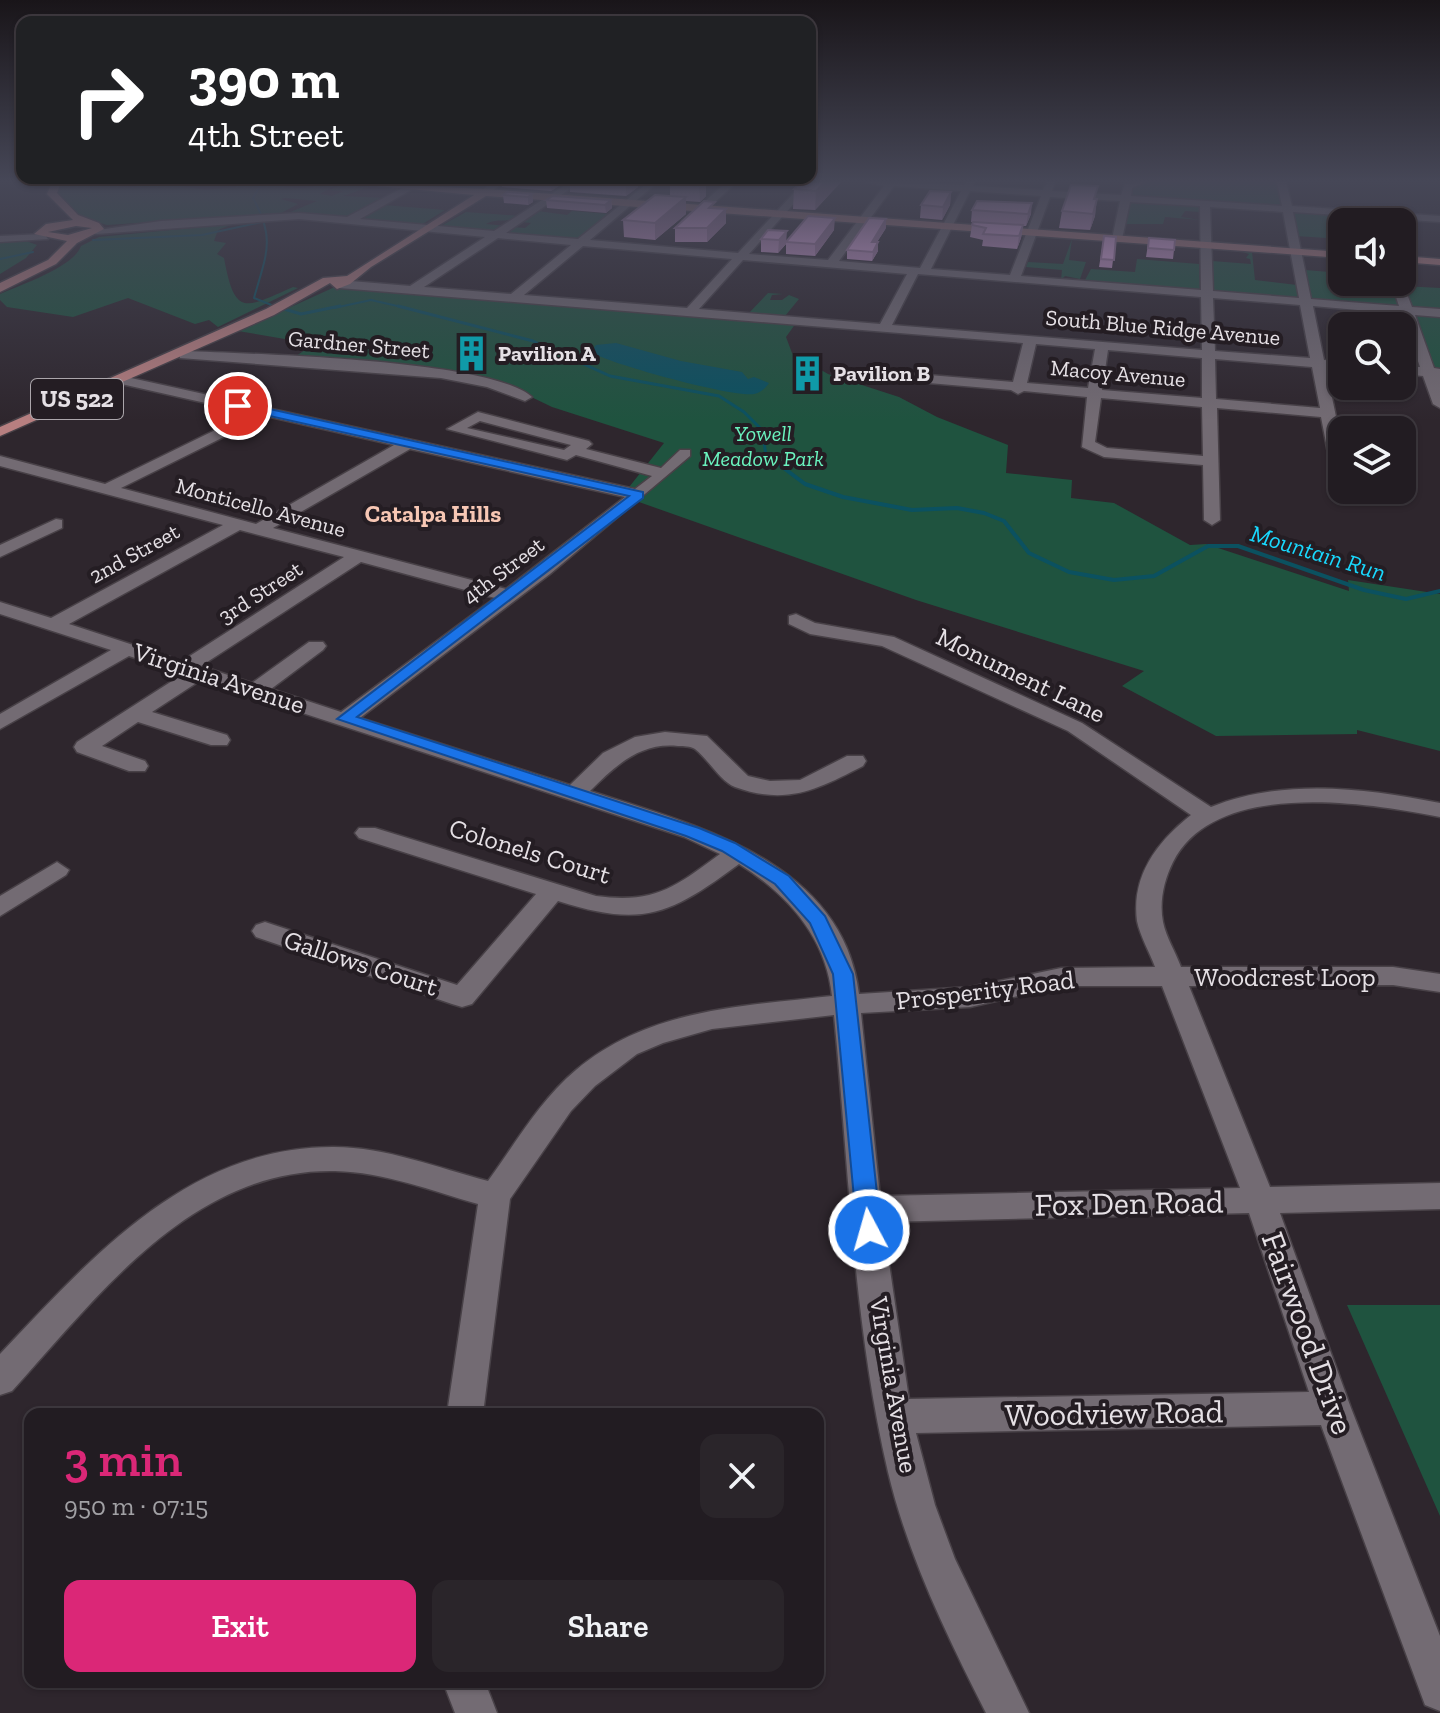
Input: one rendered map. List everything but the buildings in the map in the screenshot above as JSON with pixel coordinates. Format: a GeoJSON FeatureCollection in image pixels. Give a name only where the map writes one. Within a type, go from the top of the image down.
{"type":"FeatureCollection","features":[{"type":"Feature","properties":{"kind":"main road"},"geometry":{"type":"LineString","coordinates":[[0,281],[32,262]]}},
{"type":"Feature","properties":{"kind":"main road"},"geometry":{"type":"LineString","coordinates":[[0,288],[52,262]]}},
{"type":"Feature","properties":{"kind":"main road","name":"US 522"},"geometry":{"type":"LineString","coordinates":[[0,432],[338,282],[372,262]]}},
{"type":"Feature","properties":{"kind":"main road","name":"US 522"},"geometry":{"type":"LineString","coordinates":[[154,366],[185,355],[270,312]]}},
{"type":"Feature","properties":{"kind":"street"},"geometry":{"type":"LineString","coordinates":[[415,288],[455,262]]}},
{"type":"Feature","properties":{"kind":"street"},"geometry":{"type":"LineString","coordinates":[[515,297],[556,262]]}},
{"type":"Feature","properties":{"kind":"street"},"geometry":{"type":"LineString","coordinates":[[691,311],[737,262]]}},
{"type":"Feature","properties":{"kind":"street"},"geometry":{"type":"LineString","coordinates":[[805,262],[1440,313]]}},
{"type":"Feature","properties":{"kind":"street"},"geometry":{"type":"LineString","coordinates":[[885,326],[925,262]]}},
{"type":"Feature","properties":{"kind":"street"},"geometry":{"type":"LineString","coordinates":[[1014,279],[1021,262]]}},
{"type":"Feature","properties":{"kind":"street"},"geometry":{"type":"LineString","coordinates":[[1205,262],[1212,520]]}},
{"type":"Feature","properties":{"kind":"street"},"geometry":{"type":"LineString","coordinates":[[1297,262],[1329,416]]}},
{"type":"Feature","properties":{"kind":"street","name":"South Blue Ridge Avenue"},"geometry":{"type":"LineString","coordinates":[[338,282],[1328,364]]}},
{"type":"Feature","properties":{"kind":"street"},"geometry":{"type":"LineString","coordinates":[[1402,296],[1434,372],[1440,404]]}},
{"type":"Feature","properties":{"kind":"street"},"geometry":{"type":"LineString","coordinates":[[1019,388],[1031,338]]}},
{"type":"Feature","properties":{"kind":"street"},"geometry":{"type":"LineString","coordinates":[[1102,344],[1087,441],[1091,448],[1104,452],[1211,461]]}},
{"type":"Feature","properties":{"kind":"street","name":"Gardner Street"},"geometry":{"type":"LineString","coordinates":[[185,355],[302,360],[447,375],[494,383],[525,397]]}},
{"type":"Feature","properties":{"kind":"street","name":"Macoy Avenue"},"geometry":{"type":"LineString","coordinates":[[905,377],[1328,413]]}},
{"type":"Feature","properties":{"kind":"street"},"geometry":{"type":"LineString","coordinates":[[122,380],[638,495]]}},
{"type":"Feature","properties":{"kind":"street"},"geometry":{"type":"LineString","coordinates":[[107,489],[265,411]]}},
{"type":"Feature","properties":{"kind":"street"},"geometry":{"type":"LineString","coordinates":[[478,416],[584,444],[573,450],[567,455],[454,429],[478,416]]}},
{"type":"Feature","properties":{"kind":"street"},"geometry":{"type":"LineString","coordinates":[[259,529],[407,444]]}},
{"type":"Feature","properties":{"kind":"street"},"geometry":{"type":"LineString","coordinates":[[573,450],[664,474]]}},
{"type":"Feature","properties":{"kind":"street","name":"4th Street"},"geometry":{"type":"LineString","coordinates":[[345,719],[510,596],[664,474],[685,453]]}},
{"type":"Feature","properties":{"kind":"street","name":"Monticello Avenue"},"geometry":{"type":"LineString","coordinates":[[0,461],[510,596]]}},
{"type":"Feature","properties":{"kind":"street","name":"2nd Street"},"geometry":{"type":"LineString","coordinates":[[53,625],[239,523]]}},
{"type":"Feature","properties":{"kind":"street"},"geometry":{"type":"LineString","coordinates":[[0,552],[51,526]]}},
{"type":"Feature","properties":{"kind":"street","name":"3rd Street"},"geometry":{"type":"LineString","coordinates":[[137,766],[85,747],[360,555]]}},
{"type":"Feature","properties":{"kind":"street","name":"Virginia Avenue"},"geometry":{"type":"LineString","coordinates":[[0,608],[692,832],[738,853],[782,880],[818,921],[843,974],[867,1209],[895,1416],[929,1543],[958,1615],[1008,1713]]}},
{"type":"Feature","properties":{"kind":"street","name":"Monument Lane"},"geometry":{"type":"LineString","coordinates":[[796,620],[810,628],[887,641],[1075,727],[1207,815]]}},
{"type":"Feature","properties":{"kind":"street"},"geometry":{"type":"LineString","coordinates":[[256,690],[316,646]]}},
{"type":"Feature","properties":{"kind":"street"},"geometry":{"type":"LineString","coordinates":[[0,723],[128,649]]}},
{"type":"Feature","properties":{"kind":"street"},"geometry":{"type":"LineString","coordinates":[[135,714],[219,740]]}},
{"type":"Feature","properties":{"kind":"street"},"geometry":{"type":"LineString","coordinates":[[574,794],[611,758],[643,742],[665,738],[699,741],[740,781],[770,788],[804,787],[855,761]]}},
{"type":"Feature","properties":{"kind":"street","name":"Woodcrest Loop"},"geometry":{"type":"LineString","coordinates":[[1440,810],[1394,799],[1336,794],[1275,797],[1207,815],[1168,846],[1153,878],[1150,921],[1172,978],[1393,976],[1440,983]]}},
{"type":"Feature","properties":{"kind":"street","name":"Colonels Court"},"geometry":{"type":"LineString","coordinates":[[367,833],[624,910],[648,909],[676,897],[738,853]]}},
{"type":"Feature","properties":{"kind":"street"},"geometry":{"type":"LineString","coordinates":[[0,908],[57,870]]}},
{"type":"Feature","properties":{"kind":"street","name":"Gallows Court"},"geometry":{"type":"LineString","coordinates":[[265,931],[462,997],[553,891]]}},
{"type":"Feature","properties":{"kind":"street","name":"Prosperity Road"},"geometry":{"type":"LineString","coordinates":[[495,1196],[561,1103],[585,1078],[627,1047],[669,1030],[712,1019],[847,1004],[970,997],[1061,977],[1172,978]]}},
{"type":"Feature","properties":{"kind":"street","name":"Fairwood Drive"},"geometry":{"type":"LineString","coordinates":[[1172,978],[1260,1200],[1333,1408],[1440,1690]]}},
{"type":"Feature","properties":{"kind":"street"},"geometry":{"type":"LineString","coordinates":[[0,1379],[161,1218],[194,1196],[248,1172],[279,1163],[334,1159],[363,1162],[495,1196],[466,1408]]}},
{"type":"Feature","properties":{"kind":"street","name":"Fox Den Road"},"geometry":{"type":"LineString","coordinates":[[867,1209],[1440,1196]]}},
{"type":"Feature","properties":{"kind":"street","name":"Woodview Road"},"geometry":{"type":"LineString","coordinates":[[895,1416],[1333,1408]]}},
{"type":"Feature","properties":{"kind":"street"},"geometry":{"type":"LineString","coordinates":[[466,1688],[476,1713]]}},
{"type":"Feature","properties":{"kind":"green space"},"geometry":{"type":"Polygon","coordinates":[[[0,262],[20,262],[0,274],[0,262]]]}},
{"type":"Feature","properties":{"kind":"green space"},"geometry":{"type":"Polygon","coordinates":[[[67,262],[225,262],[233,291],[245,303],[298,288],[218,327],[209,320],[195,324],[128,298],[73,317],[7,307],[0,300],[0,294],[67,262]]]}},
{"type":"Feature","properties":{"kind":"green space"},"geometry":{"type":"Polygon","coordinates":[[[1028,262],[1086,262],[1080,279],[1065,276],[1061,280],[1062,270],[1026,267],[1028,262]]]}},
{"type":"Feature","properties":{"kind":"green space"},"geometry":{"type":"Polygon","coordinates":[[[1137,262],[1199,264],[1200,292],[1084,282],[1091,269],[1135,272],[1137,262]]]}},
{"type":"Feature","properties":{"kind":"green space"},"geometry":{"type":"Polygon","coordinates":[[[1212,262],[1253,262],[1255,280],[1297,285],[1299,300],[1213,292],[1212,262]]]}},
{"type":"Feature","properties":{"kind":"green space"},"geometry":{"type":"Polygon","coordinates":[[[1305,270],[1328,272],[1328,296],[1397,296],[1401,308],[1312,301],[1305,270]]]}},
{"type":"Feature","properties":{"kind":"green space","name":"Yowell Meadow Park"},"geometry":{"type":"Polygon","coordinates":[[[337,286],[796,323],[786,337],[792,353],[828,374],[899,397],[937,417],[1008,445],[1006,473],[1072,480],[1071,498],[1114,503],[1190,545],[1206,544],[1349,591],[1348,580],[1440,594],[1440,751],[1357,730],[1357,734],[1216,736],[1122,686],[1144,671],[916,600],[622,496],[664,443],[552,407],[494,379],[293,358],[314,344],[238,331],[337,286]]]}},
{"type":"Feature","properties":{"kind":"green space"},"geometry":{"type":"Polygon","coordinates":[[[1416,287],[1440,288],[1440,311],[1410,309],[1405,296],[1416,296],[1416,287]]]}},
{"type":"Feature","properties":{"kind":"green space"},"geometry":{"type":"Polygon","coordinates":[[[768,293],[783,294],[772,295],[770,300],[782,300],[789,295],[799,299],[785,316],[749,313],[768,293]]]}},
{"type":"Feature","properties":{"kind":"green space"},"geometry":{"type":"Polygon","coordinates":[[[1416,313],[1440,315],[1440,371],[1435,370],[1416,313]]]}},
{"type":"Feature","properties":{"kind":"green space"},"geometry":{"type":"Polygon","coordinates":[[[1347,1305],[1440,1305],[1440,1516],[1347,1305]]]}},
{"type":"Feature","properties":{"kind":"water"},"geometry":{"type":"Polygon","coordinates":[[[616,343],[681,361],[742,372],[748,379],[754,377],[769,383],[754,394],[723,391],[645,372],[591,352],[596,345],[616,343]]]}},
{"type":"Feature","properties":{"kind":"waterway","name":"Mountain Run"},"geometry":{"type":"LineString","coordinates":[[264,262],[254,298],[274,306]]}},
{"type":"Feature","properties":{"kind":"waterway","name":"Mountain Run"},"geometry":{"type":"LineString","coordinates":[[334,308],[371,300],[404,307]]}},
{"type":"Feature","properties":{"kind":"waterway","name":"Mountain Run"},"geometry":{"type":"LineString","coordinates":[[274,306],[301,314],[340,306]]}},
{"type":"Feature","properties":{"kind":"waterway","name":"Mountain Run"},"geometry":{"type":"LineString","coordinates":[[274,306],[279,308]]}},
{"type":"Feature","properties":{"kind":"waterway","name":"Mountain Run"},"geometry":{"type":"LineString","coordinates":[[398,306],[404,307]]}},
{"type":"Feature","properties":{"kind":"waterway","name":"Mountain Run"},"geometry":{"type":"LineString","coordinates":[[404,307],[533,341],[610,376],[719,396],[744,412],[762,430],[766,455],[783,468]]}},
{"type":"Feature","properties":{"kind":"waterway","name":"Mountain Run"},"geometry":{"type":"LineString","coordinates":[[781,466],[805,484],[843,497],[912,510],[957,508],[984,513],[1004,521],[1029,553],[1069,572],[1114,580],[1154,576],[1208,546],[1238,546],[1364,590],[1406,599],[1440,591]]}},
{"type":"Feature","properties":{"kind":"place","name":"Pavilion A"},"geometry":{"type":"Point","coordinates":[472,353]}},
{"type":"Feature","properties":{"kind":"place","name":"Pavilion B"},"geometry":{"type":"Point","coordinates":[807,373]}},
{"type":"Feature","properties":{"kind":"district","name":"Catalpa Hills"},"geometry":{"type":"Point","coordinates":[433,514]}},
{"type":"Feature","properties":{"kind":"route"},"geometry":{"type":"LineString","coordinates":[[238,406],[638,495],[510,596],[345,719],[692,832],[728,847],[782,880],[818,921],[832,944],[843,974],[869,1230]]}}]}
